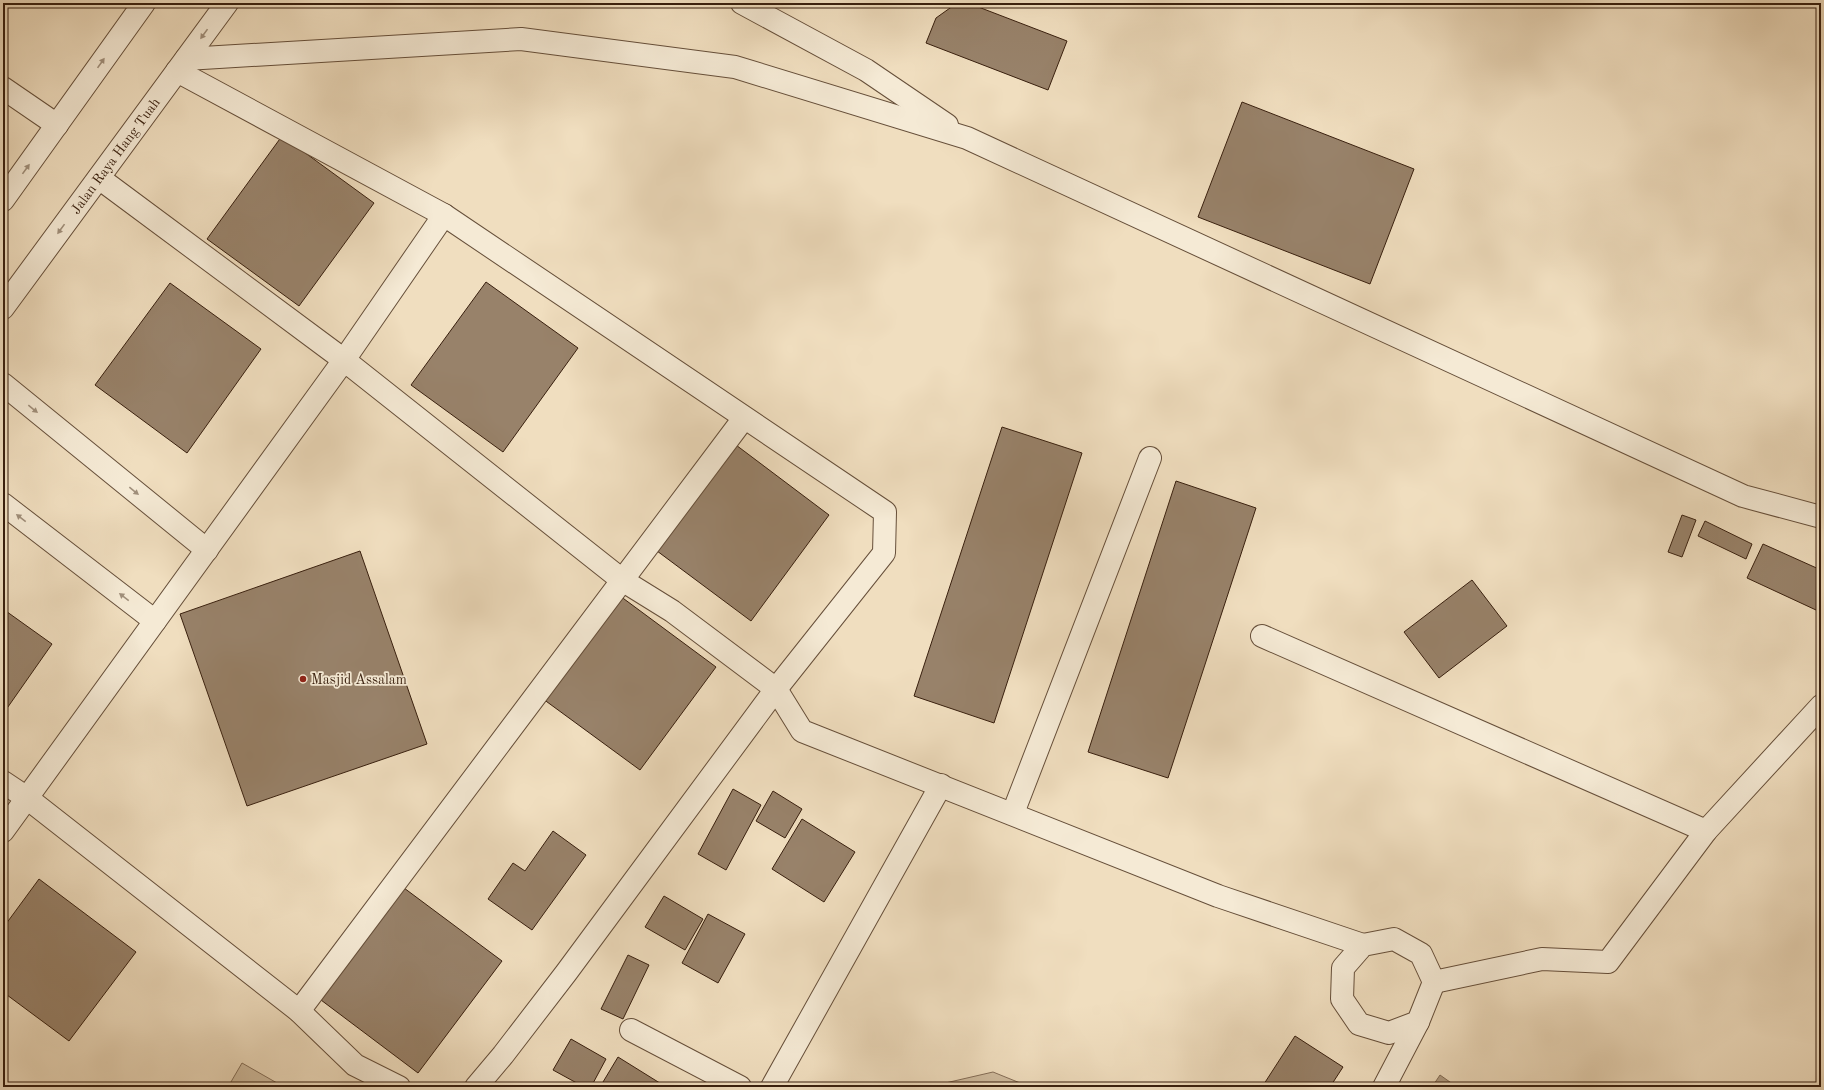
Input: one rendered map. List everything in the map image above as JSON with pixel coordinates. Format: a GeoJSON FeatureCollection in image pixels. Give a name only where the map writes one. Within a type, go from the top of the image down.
{"type":"FeatureCollection","features":[{"type":"Feature","properties":{"kind":"street"},"geometry":{"type":"LineString","coordinates":[[3,200],[144,3]]}},
{"type":"Feature","properties":{"kind":"street","name":"Jalan Raya Hang Tuah"},"geometry":{"type":"LineString","coordinates":[[3,308],[228,3]]}},
{"type":"Feature","properties":{"kind":"street"},"geometry":{"type":"LineString","coordinates":[[742,3],[866,70],[967,138]]}},
{"type":"Feature","properties":{"kind":"street"},"geometry":{"type":"LineString","coordinates":[[182,65],[521,40],[735,67],[967,138],[1743,496],[1821,517]]}},
{"type":"Feature","properties":{"kind":"street"},"geometry":{"type":"LineString","coordinates":[[182,65],[444,216],[885,512],[884,553],[776,689],[566,973],[503,1055],[476,1087]]}},
{"type":"Feature","properties":{"kind":"street"},"geometry":{"type":"LineString","coordinates":[[3,88],[57,125]]}},
{"type":"Feature","properties":{"kind":"street"},"geometry":{"type":"LineString","coordinates":[[99,178],[344,360],[622,580],[672,612],[776,689],[802,731],[1218,896],[1363,945],[1394,939],[1421,954],[1434,982],[1418,1022],[1384,1087]]}},
{"type":"Feature","properties":{"kind":"street"},"geometry":{"type":"LineString","coordinates":[[3,830],[344,360],[444,216]]}},
{"type":"Feature","properties":{"kind":"street"},"geometry":{"type":"LineString","coordinates":[[3,384],[207,550]]}},
{"type":"Feature","properties":{"kind":"street"},"geometry":{"type":"LineString","coordinates":[[299,1011],[744,418]]}},
{"type":"Feature","properties":{"kind":"street"},"geometry":{"type":"LineString","coordinates":[[1013,814],[1150,458]]}},
{"type":"Feature","properties":{"kind":"street"},"geometry":{"type":"LineString","coordinates":[[3,504],[155,621]]}},
{"type":"Feature","properties":{"kind":"street"},"geometry":{"type":"LineString","coordinates":[[1262,636],[1706,831]]}},
{"type":"Feature","properties":{"kind":"street"},"geometry":{"type":"LineString","coordinates":[[1434,982],[1542,959],[1608,962],[1706,831],[1821,706]]}},
{"type":"Feature","properties":{"kind":"street"},"geometry":{"type":"LineString","coordinates":[[3,782],[27,798],[299,1011],[355,1065],[398,1087]]}},
{"type":"Feature","properties":{"kind":"street"},"geometry":{"type":"LineString","coordinates":[[772,1087],[941,785]]}},
{"type":"Feature","properties":{"kind":"street"},"geometry":{"type":"LineString","coordinates":[[1363,945],[1343,968],[1342,999],[1359,1024],[1389,1033],[1418,1022]]}},
{"type":"Feature","properties":{"kind":"street"},"geometry":{"type":"LineString","coordinates":[[631,1030],[740,1087]]}},
{"type":"Feature","properties":{"kind":"shaded area"},"geometry":{"type":"Polygon","coordinates":[[[242,1063],[284,1087],[228,1087],[242,1063]]]}},
{"type":"Feature","properties":{"kind":"shaded area"},"geometry":{"type":"Polygon","coordinates":[[[993,1072],[1030,1087],[928,1087],[993,1072]]]}},
{"type":"Feature","properties":{"kind":"shaded area"},"geometry":{"type":"Polygon","coordinates":[[[1440,1075],[1457,1087],[1432,1087],[1440,1075]]]}},
{"type":"Feature","properties":{"kind":"building"},"geometry":{"type":"Polygon","coordinates":[[[957,3],[968,3],[1067,41],[1048,90],[926,43],[936,18],[957,3]]]}},
{"type":"Feature","properties":{"kind":"building"},"geometry":{"type":"Polygon","coordinates":[[[1242,102],[1414,169],[1370,284],[1198,217],[1242,102]]]}},
{"type":"Feature","properties":{"kind":"building"},"geometry":{"type":"Polygon","coordinates":[[[282,136],[374,203],[299,306],[207,239],[282,136]]]}},
{"type":"Feature","properties":{"kind":"building"},"geometry":{"type":"Polygon","coordinates":[[[486,282],[578,348],[503,452],[411,385],[486,282]]]}},
{"type":"Feature","properties":{"kind":"building"},"geometry":{"type":"Polygon","coordinates":[[[170,283],[261,349],[187,453],[95,385],[170,283]]]}},
{"type":"Feature","properties":{"kind":"building"},"geometry":{"type":"Polygon","coordinates":[[[1002,427],[1082,453],[994,723],[914,696],[1002,427]]]}},
{"type":"Feature","properties":{"kind":"building"},"geometry":{"type":"Polygon","coordinates":[[[728,439],[829,515],[751,621],[649,545],[728,439]]]}},
{"type":"Feature","properties":{"kind":"building"},"geometry":{"type":"Polygon","coordinates":[[[1176,481],[1256,508],[1168,778],[1088,752],[1176,481]]]}},
{"type":"Feature","properties":{"kind":"building"},"geometry":{"type":"Polygon","coordinates":[[[1682,515],[1696,520],[1682,557],[1668,552],[1682,515]]]}},
{"type":"Feature","properties":{"kind":"building"},"geometry":{"type":"Polygon","coordinates":[[[1705,521],[1752,544],[1746,559],[1698,536],[1705,521]]]}},
{"type":"Feature","properties":{"kind":"building"},"geometry":{"type":"Polygon","coordinates":[[[1763,544],[1821,570],[1821,600],[1816,610],[1747,578],[1763,544]]]}},
{"type":"Feature","properties":{"kind":"building","name":"Masjid Assalam"},"geometry":{"type":"Polygon","coordinates":[[[360,551],[427,744],[247,806],[180,614],[360,551]]]}},
{"type":"Feature","properties":{"kind":"building"},"geometry":{"type":"Polygon","coordinates":[[[1472,580],[1507,626],[1439,678],[1404,632],[1472,580]]]}},
{"type":"Feature","properties":{"kind":"building"},"geometry":{"type":"Polygon","coordinates":[[[616,593],[716,667],[640,770],[539,696],[616,593]]]}},
{"type":"Feature","properties":{"kind":"building"},"geometry":{"type":"Polygon","coordinates":[[[3,609],[52,644],[3,714],[3,609]]]}},
{"type":"Feature","properties":{"kind":"building"},"geometry":{"type":"Polygon","coordinates":[[[733,789],[761,805],[726,870],[698,854],[733,789]]]}},
{"type":"Feature","properties":{"kind":"building"},"geometry":{"type":"Polygon","coordinates":[[[773,791],[802,809],[785,838],[756,821],[773,791]]]}},
{"type":"Feature","properties":{"kind":"building"},"geometry":{"type":"Polygon","coordinates":[[[802,819],[855,852],[824,902],[772,869],[802,819]]]}},
{"type":"Feature","properties":{"kind":"building"},"geometry":{"type":"Polygon","coordinates":[[[553,831],[586,855],[532,930],[488,899],[513,863],[525,871],[553,831]]]}},
{"type":"Feature","properties":{"kind":"building"},"geometry":{"type":"Polygon","coordinates":[[[39,879],[136,952],[69,1041],[3,992],[3,928],[39,879]]]}},
{"type":"Feature","properties":{"kind":"building"},"geometry":{"type":"Polygon","coordinates":[[[400,885],[502,961],[418,1073],[317,997],[400,885]]]}},
{"type":"Feature","properties":{"kind":"building"},"geometry":{"type":"Polygon","coordinates":[[[664,896],[703,919],[685,950],[645,927],[664,896]]]}},
{"type":"Feature","properties":{"kind":"building"},"geometry":{"type":"Polygon","coordinates":[[[708,914],[745,934],[718,983],[682,963],[708,914]]]}},
{"type":"Feature","properties":{"kind":"building"},"geometry":{"type":"Polygon","coordinates":[[[628,955],[649,965],[623,1019],[601,1009],[628,955]]]}},
{"type":"Feature","properties":{"kind":"building"},"geometry":{"type":"Polygon","coordinates":[[[1295,1036],[1343,1067],[1330,1087],[1262,1087],[1295,1036]]]}},
{"type":"Feature","properties":{"kind":"building"},"geometry":{"type":"Polygon","coordinates":[[[571,1039],[606,1059],[591,1087],[584,1087],[553,1070],[571,1039]]]}},
{"type":"Feature","properties":{"kind":"building"},"geometry":{"type":"Polygon","coordinates":[[[618,1057],[663,1085],[662,1087],[600,1087],[618,1057]]]}},
{"type":"Feature","properties":{"kind":"place","name":"Masjid Assalam"},"geometry":{"type":"Point","coordinates":[303,679]}}]}
